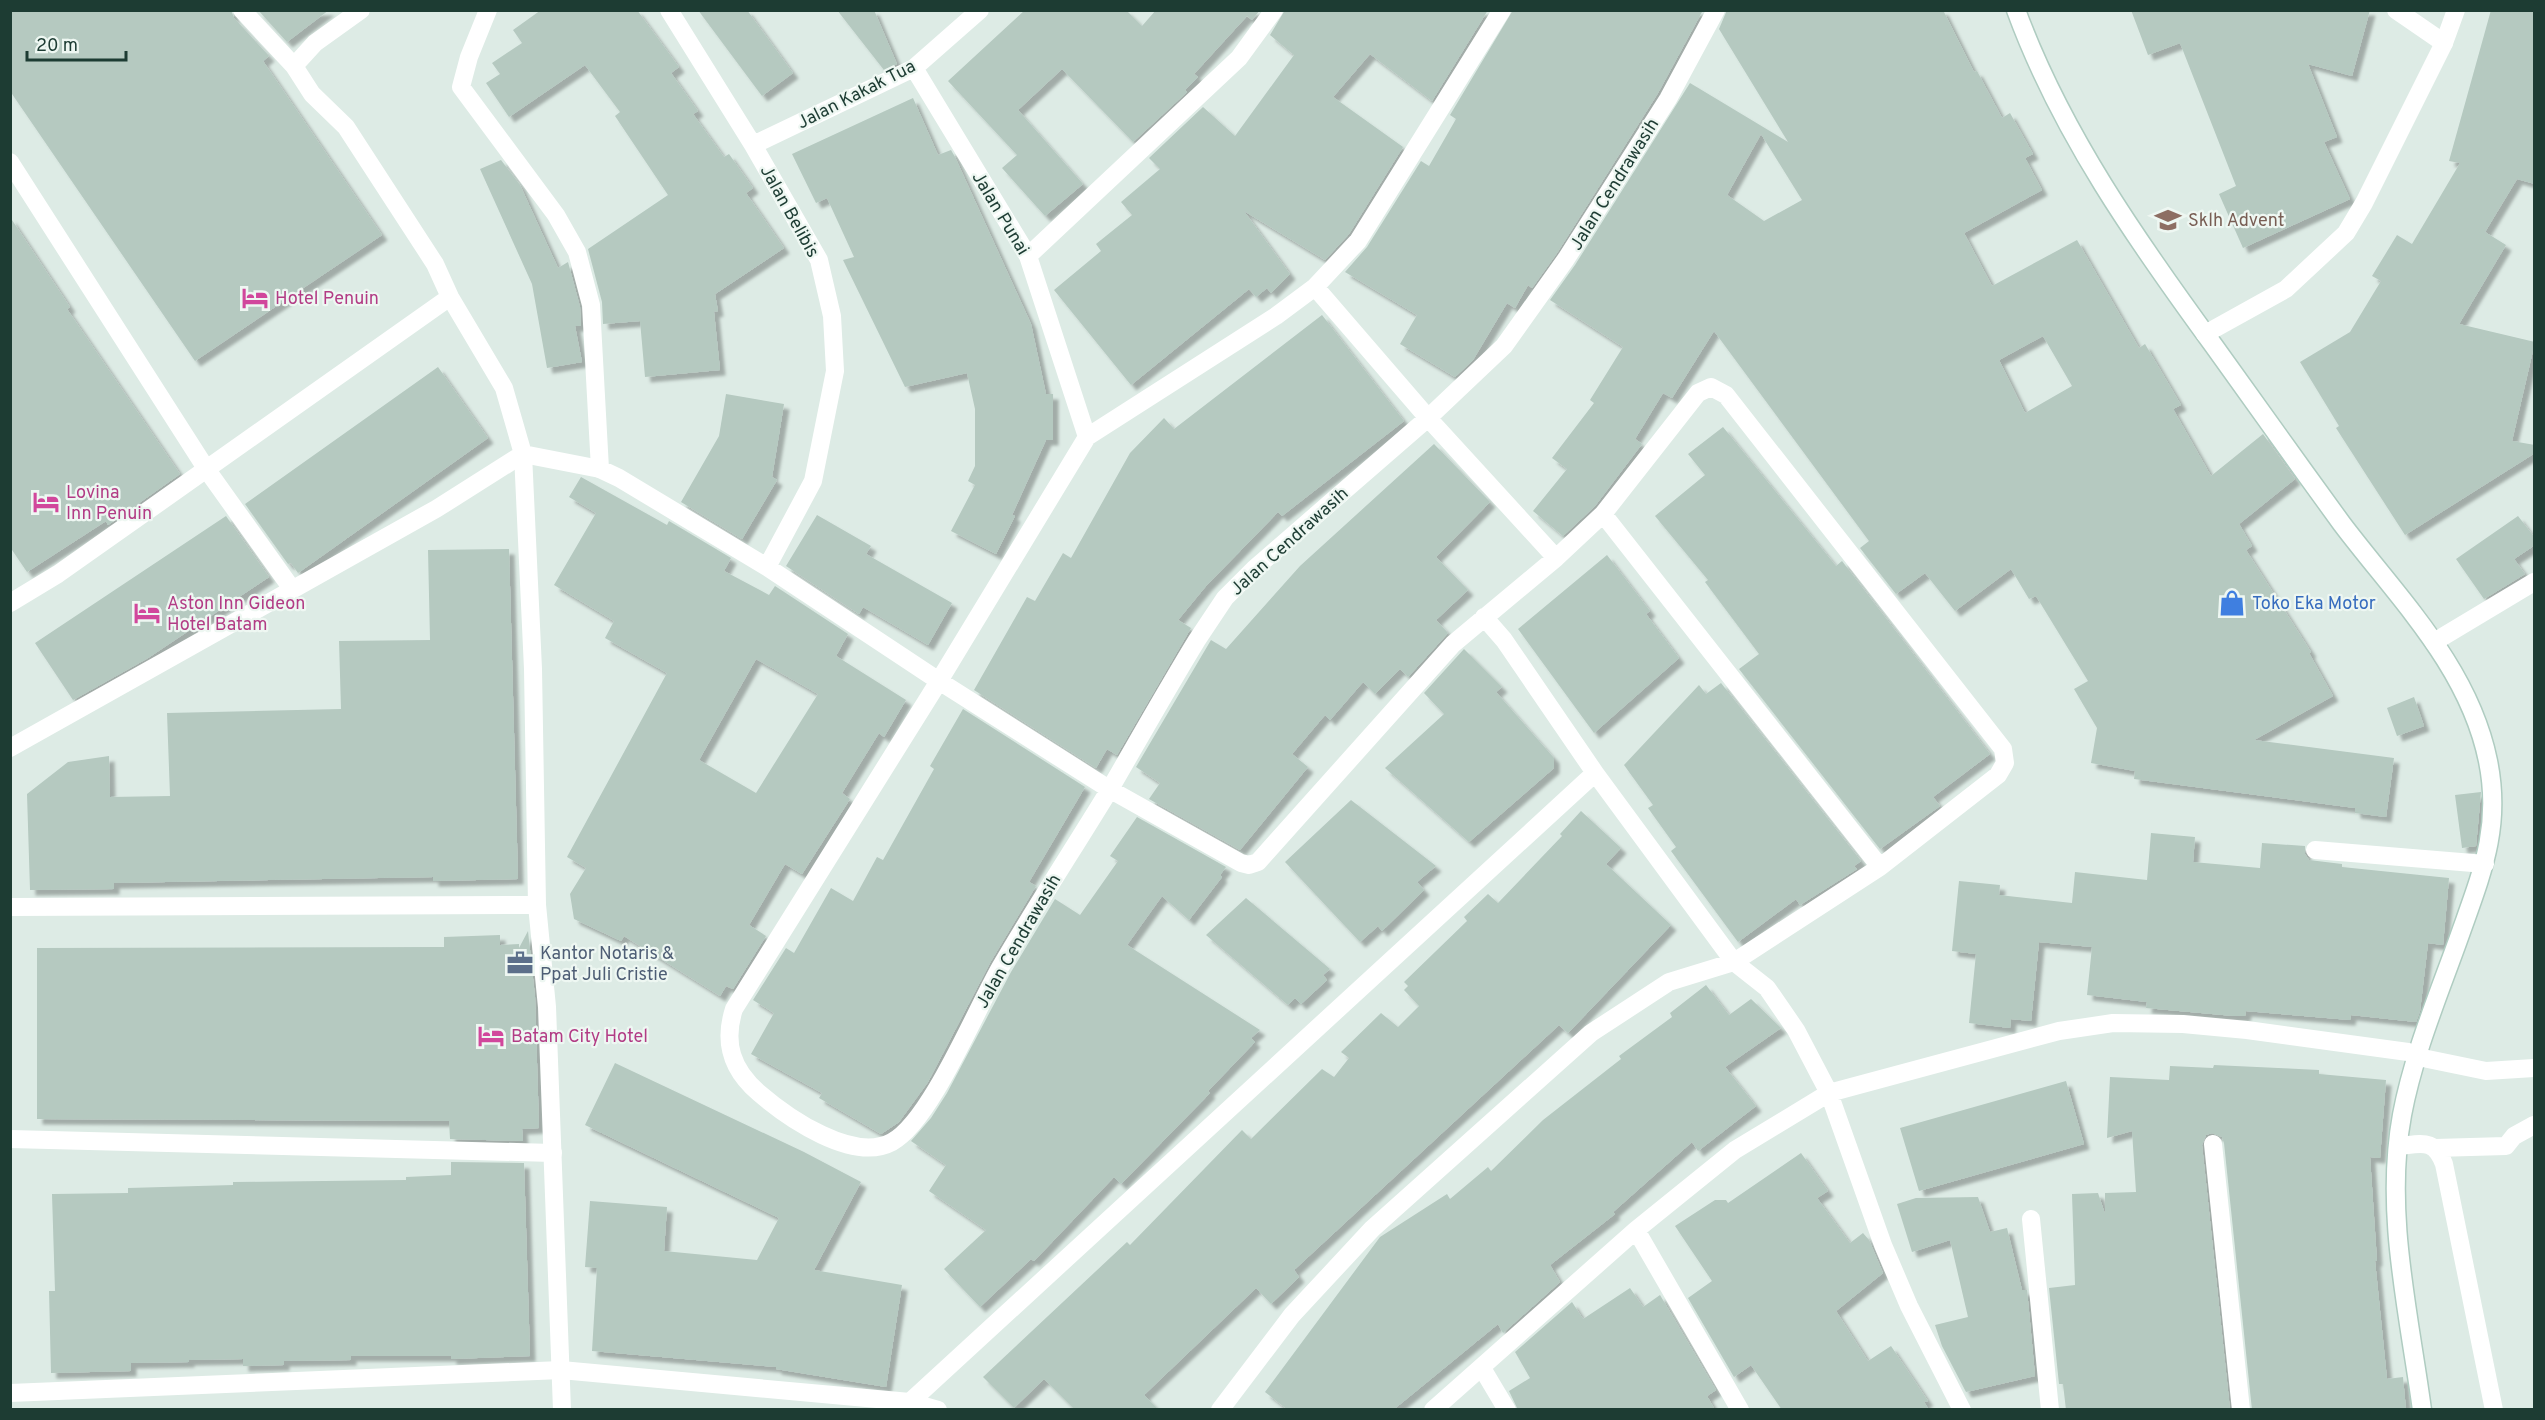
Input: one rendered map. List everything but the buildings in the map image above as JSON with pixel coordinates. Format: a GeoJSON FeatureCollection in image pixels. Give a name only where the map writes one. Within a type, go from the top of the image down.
{"type":"FeatureCollection","features":[{"type":"Feature","properties":{"kind":"street"},"geometry":{"type":"LineString","coordinates":[[242,10],[294,66],[312,94],[346,127],[435,264],[450,297],[504,388],[523,454],[533,669],[537,905],[547,1007],[562,1410]]}},
{"type":"Feature","properties":{"kind":"street"},"geometry":{"type":"LineString","coordinates":[[294,66],[315,43],[361,10]]}},
{"type":"Feature","properties":{"kind":"street"},"geometry":{"type":"LineString","coordinates":[[488,10],[469,57],[461,87],[556,215],[577,252],[591,305],[600,469]]}},
{"type":"Feature","properties":{"kind":"street","name":"Jalan Belibis"},"geometry":{"type":"LineString","coordinates":[[669,10],[753,145],[819,260],[832,316],[835,371],[813,481],[766,567]]}},
{"type":"Feature","properties":{"kind":"street","name":"Jalan Kakak Tua"},"geometry":{"type":"LineString","coordinates":[[753,145],[914,68],[980,10]]}},
{"type":"Feature","properties":{"kind":"street"},"geometry":{"type":"LineString","coordinates":[[1028,255],[1239,58],[1274,10]]}},
{"type":"Feature","properties":{"kind":"street"},"geometry":{"type":"LineString","coordinates":[[939,681],[1087,437],[1228,348],[1315,287],[1358,241],[1502,10]]}},
{"type":"Feature","properties":{"kind":"street","name":"Jalan Cendrawasih"},"geometry":{"type":"LineString","coordinates":[[939,681],[744,990],[728,1026],[729,1052],[744,1080],[797,1122],[859,1147],[876,1148],[893,1142],[909,1129],[929,1101],[1000,968],[1197,640],[1225,598],[1254,569],[1428,418],[1504,346],[1534,305],[1668,99],[1716,10]]}},
{"type":"Feature","properties":{"kind":"street"},"geometry":{"type":"LineString","coordinates":[[2016,10],[2049,87],[2090,162],[2139,242],[2344,526],[2434,642],[2456,677],[2475,716],[2488,762],[2493,808],[2489,854],[2418,1057],[2403,1112],[2394,1173],[2397,1229],[2422,1410]]}},
{"type":"Feature","properties":{"kind":"street"},"geometry":{"type":"LineString","coordinates":[[2396,10],[2444,43]]}},
{"type":"Feature","properties":{"kind":"street"},"geometry":{"type":"LineString","coordinates":[[2205,334],[2286,289],[2346,233],[2364,203],[2444,43],[2456,10]]}},
{"type":"Feature","properties":{"kind":"street","name":"Jalan Punai"},"geometry":{"type":"LineString","coordinates":[[914,68],[1028,255],[1087,437]]}},
{"type":"Feature","properties":{"kind":"street"},"geometry":{"type":"LineString","coordinates":[[10,162],[207,470],[292,589]]}},
{"type":"Feature","properties":{"kind":"street"},"geometry":{"type":"LineString","coordinates":[[1315,287],[1428,418],[1556,558]]}},
{"type":"Feature","properties":{"kind":"street"},"geometry":{"type":"LineString","coordinates":[[10,603],[58,574],[450,297]]}},
{"type":"Feature","properties":{"kind":"street"},"geometry":{"type":"LineString","coordinates":[[10,748],[436,509],[523,454],[600,469],[619,478],[766,567],[1109,789],[1241,863],[1254,865],[1453,644],[1556,558],[1603,514],[1698,393],[1711,387],[1726,395],[2003,749],[2005,756],[1998,775],[1880,867],[1734,962],[1670,982],[1590,1033],[1372,1229],[1292,1315],[1220,1410]]}},
{"type":"Feature","properties":{"kind":"street"},"geometry":{"type":"LineString","coordinates":[[1603,514],[1880,867]]}},
{"type":"Feature","properties":{"kind":"street"},"geometry":{"type":"LineString","coordinates":[[2434,642],[2535,582]]}},
{"type":"Feature","properties":{"kind":"street"},"geometry":{"type":"LineString","coordinates":[[1484,617],[1504,640],[1595,773],[1734,962],[1767,988],[1796,1029],[1828,1093],[1883,1245],[1909,1306],[1962,1410]]}},
{"type":"Feature","properties":{"kind":"street"},"geometry":{"type":"LineString","coordinates":[[910,1402],[1595,773]]}},
{"type":"Feature","properties":{"kind":"street"},"geometry":{"type":"LineString","coordinates":[[2315,850],[2485,864]]}},
{"type":"Feature","properties":{"kind":"street"},"geometry":{"type":"LineString","coordinates":[[10,907],[537,905]]}},
{"type":"Feature","properties":{"kind":"street"},"geometry":{"type":"LineString","coordinates":[[1433,1410],[1636,1230],[1735,1150],[1828,1093],[2059,1031],[2113,1023],[2183,1024],[2247,1030],[2408,1052],[2418,1057],[2486,1071],[2535,1068]]}},
{"type":"Feature","properties":{"kind":"street"},"geometry":{"type":"LineString","coordinates":[[2398,1146],[2425,1144],[2435,1148],[2506,1146],[2514,1136],[2535,1125]]}},
{"type":"Feature","properties":{"kind":"street"},"geometry":{"type":"LineString","coordinates":[[10,1139],[553,1153]]}},
{"type":"Feature","properties":{"kind":"street"},"geometry":{"type":"LineString","coordinates":[[2212,1144],[2241,1410]]}},
{"type":"Feature","properties":{"kind":"street"},"geometry":{"type":"LineString","coordinates":[[2435,1148],[2444,1164],[2494,1410]]}},
{"type":"Feature","properties":{"kind":"street"},"geometry":{"type":"LineString","coordinates":[[2031,1219],[2050,1410]]}},
{"type":"Feature","properties":{"kind":"street"},"geometry":{"type":"LineString","coordinates":[[1636,1230],[1740,1410]]}},
{"type":"Feature","properties":{"kind":"street"},"geometry":{"type":"LineString","coordinates":[[1482,1368],[1507,1410]]}},
{"type":"Feature","properties":{"kind":"street"},"geometry":{"type":"LineString","coordinates":[[10,1394],[561,1370],[910,1402],[938,1410]]}},
{"type":"Feature","properties":{"kind":"place","name":"Sklh Advent"},"geometry":{"type":"Point","coordinates":[2168,220]}},
{"type":"Feature","properties":{"kind":"place","name":"Hotel Penuin"},"geometry":{"type":"Point","coordinates":[255,298]}},
{"type":"Feature","properties":{"kind":"place","name":"Lovina Inn Penuin"},"geometry":{"type":"Point","coordinates":[46,502]}},
{"type":"Feature","properties":{"kind":"place","name":"Toko Eka Motor"},"geometry":{"type":"Point","coordinates":[2232,603]}},
{"type":"Feature","properties":{"kind":"place","name":"Aston Inn Gideon Hotel Batam"},"geometry":{"type":"Point","coordinates":[147,613]}},
{"type":"Feature","properties":{"kind":"place","name":"Kantor Notaris & Ppat Juli Cristie"},"geometry":{"type":"Point","coordinates":[520,963]}},
{"type":"Feature","properties":{"kind":"place","name":"Batam City Hotel"},"geometry":{"type":"Point","coordinates":[491,1036]}}]}
